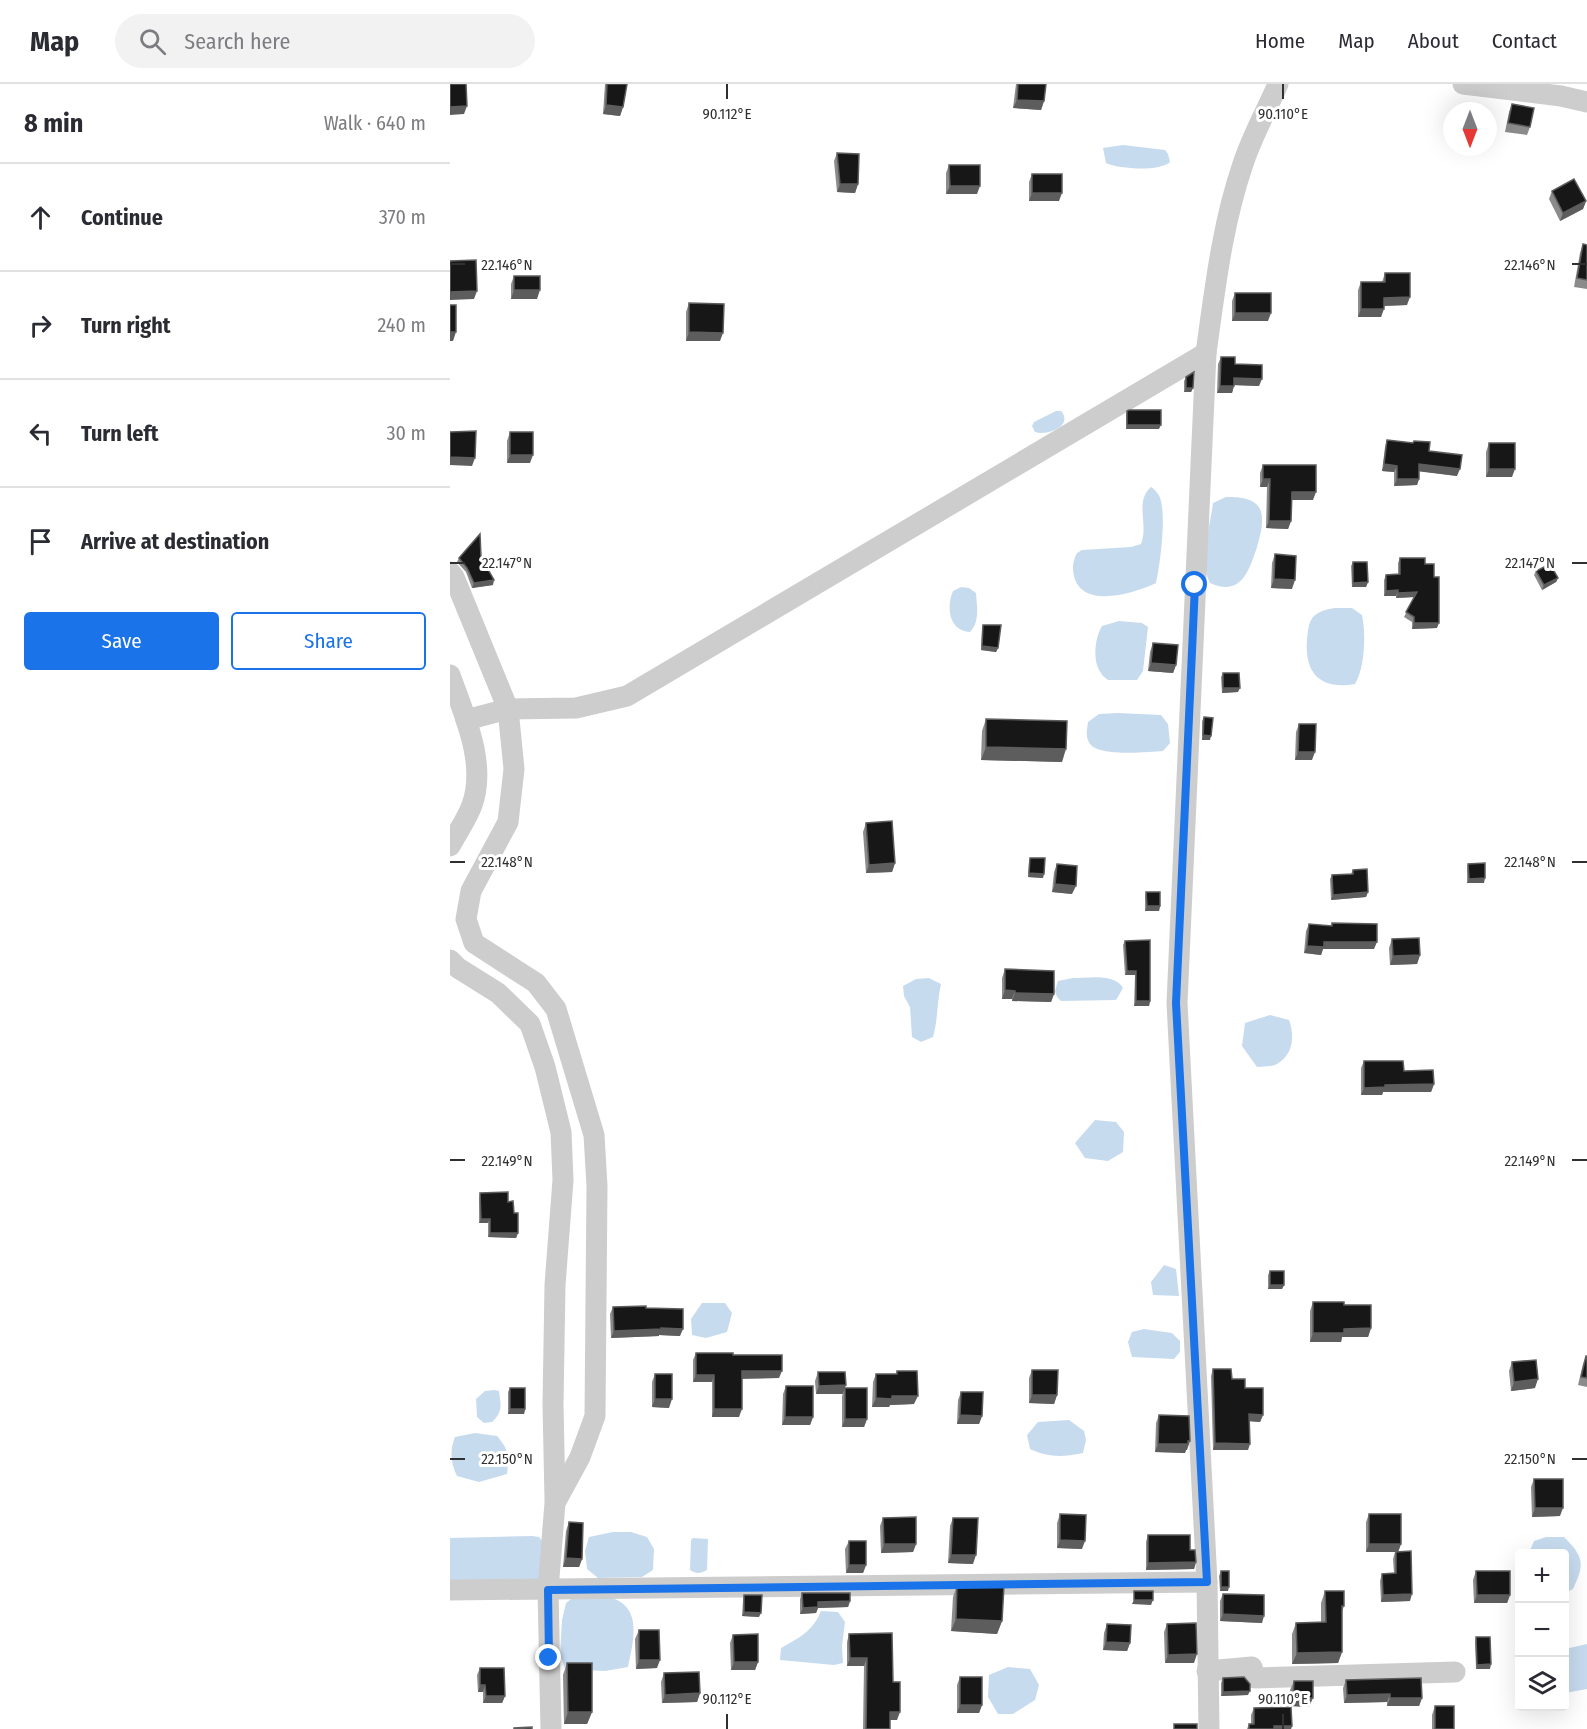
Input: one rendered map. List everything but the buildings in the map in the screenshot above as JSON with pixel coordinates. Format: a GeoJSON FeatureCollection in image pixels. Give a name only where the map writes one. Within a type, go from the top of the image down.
{"type":"FeatureCollection","features":[{"type":"Feature","properties":{"kind":"street"},"geometry":{"type":"LineString","coordinates":[[1209,1729],[1207,1582],[1176,1003],[1206,352],[1218,264],[1229,213],[1243,162],[1278,84]]}},
{"type":"Feature","properties":{"kind":"street"},"geometry":{"type":"LineString","coordinates":[[1463,84],[1561,96],[1587,102]]}},
{"type":"Feature","properties":{"kind":"street"},"geometry":{"type":"LineString","coordinates":[[466,720],[508,709],[576,708],[627,696],[1206,352]]}},
{"type":"Feature","properties":{"kind":"street"},"geometry":{"type":"LineString","coordinates":[[450,572],[508,709],[514,769],[508,822],[471,891],[466,919],[474,943],[536,983],[556,1009],[594,1135],[597,1186],[595,1416],[580,1456],[555,1503]]}},
{"type":"Feature","properties":{"kind":"street"},"geometry":{"type":"LineString","coordinates":[[450,675],[466,720],[477,767],[472,804],[450,846]]}},
{"type":"Feature","properties":{"kind":"street"},"geometry":{"type":"LineString","coordinates":[[450,960],[458,968],[498,993],[530,1024],[545,1067],[561,1132],[563,1180],[555,1285],[553,1404],[555,1503],[548,1590],[551,1729]]}},
{"type":"Feature","properties":{"kind":"street"},"geometry":{"type":"LineString","coordinates":[[450,1590],[1207,1582]]}},
{"type":"Feature","properties":{"kind":"street"},"geometry":{"type":"LineString","coordinates":[[1207,1671],[1252,1667],[1255,1678],[1455,1672]]}},
{"type":"Feature","properties":{"kind":"water"},"geometry":{"type":"Polygon","coordinates":[[[1123,145],[1165,150],[1170,162],[1148,168],[1120,167],[1106,163],[1103,148],[1123,145]]]}},
{"type":"Feature","properties":{"kind":"water"},"geometry":{"type":"Polygon","coordinates":[[[1056,411],[1061,411],[1064,416],[1062,425],[1046,433],[1035,432],[1032,426],[1034,422],[1056,411]]]}},
{"type":"Feature","properties":{"kind":"water"},"geometry":{"type":"Polygon","coordinates":[[[1151,487],[1161,501],[1163,523],[1156,583],[1135,591],[1110,596],[1087,593],[1079,586],[1074,576],[1073,564],[1077,553],[1082,550],[1131,547],[1141,544],[1144,529],[1143,499],[1151,487]]]}},
{"type":"Feature","properties":{"kind":"water"},"geometry":{"type":"Polygon","coordinates":[[[1226,497],[1245,498],[1254,502],[1260,509],[1262,518],[1262,528],[1251,565],[1242,579],[1229,587],[1210,583],[1205,565],[1213,503],[1226,497]]]}},
{"type":"Feature","properties":{"kind":"water"},"geometry":{"type":"Polygon","coordinates":[[[961,587],[969,588],[976,593],[977,619],[970,632],[963,631],[951,617],[950,604],[953,591],[961,587]]]}},
{"type":"Feature","properties":{"kind":"water"},"geometry":{"type":"Polygon","coordinates":[[[1335,608],[1352,608],[1362,615],[1364,651],[1361,669],[1355,684],[1324,682],[1317,677],[1308,662],[1307,639],[1311,619],[1320,612],[1335,608]]]}},
{"type":"Feature","properties":{"kind":"water"},"geometry":{"type":"Polygon","coordinates":[[[1119,621],[1142,623],[1148,627],[1143,671],[1137,680],[1108,680],[1096,662],[1096,643],[1102,626],[1119,621]]]}},
{"type":"Feature","properties":{"kind":"water"},"geometry":{"type":"Polygon","coordinates":[[[1099,714],[1161,715],[1168,724],[1170,743],[1163,751],[1136,753],[1104,751],[1095,748],[1088,741],[1088,722],[1099,714]]]}},
{"type":"Feature","properties":{"kind":"water"},"geometry":{"type":"Polygon","coordinates":[[[929,978],[941,984],[936,1024],[933,1037],[921,1042],[912,1037],[910,1007],[904,996],[903,986],[916,979],[929,978]]]}},
{"type":"Feature","properties":{"kind":"water"},"geometry":{"type":"Polygon","coordinates":[[[1073,978],[1108,978],[1119,983],[1123,988],[1116,1000],[1061,1001],[1055,991],[1058,981],[1073,978]]]}},
{"type":"Feature","properties":{"kind":"water"},"geometry":{"type":"Polygon","coordinates":[[[1270,1015],[1289,1020],[1292,1032],[1291,1045],[1286,1056],[1277,1064],[1257,1067],[1242,1046],[1245,1023],[1270,1015]]]}},
{"type":"Feature","properties":{"kind":"water"},"geometry":{"type":"Polygon","coordinates":[[[1095,1120],[1116,1122],[1124,1132],[1123,1152],[1108,1161],[1085,1158],[1075,1143],[1095,1120]]]}},
{"type":"Feature","properties":{"kind":"water"},"geometry":{"type":"Polygon","coordinates":[[[1164,1265],[1176,1269],[1179,1296],[1153,1295],[1151,1282],[1164,1265]]]}},
{"type":"Feature","properties":{"kind":"water"},"geometry":{"type":"Polygon","coordinates":[[[702,1303],[725,1303],[732,1313],[727,1332],[706,1338],[692,1335],[691,1319],[702,1303]]]}},
{"type":"Feature","properties":{"kind":"water"},"geometry":{"type":"Polygon","coordinates":[[[1144,1329],[1172,1333],[1180,1341],[1180,1352],[1174,1359],[1132,1357],[1128,1342],[1132,1332],[1144,1329]]]}},
{"type":"Feature","properties":{"kind":"water"},"geometry":{"type":"Polygon","coordinates":[[[485,1391],[499,1391],[500,1412],[492,1422],[484,1423],[477,1417],[476,1399],[485,1391]]]}},
{"type":"Feature","properties":{"kind":"water"},"geometry":{"type":"Polygon","coordinates":[[[1069,1420],[1084,1431],[1086,1440],[1083,1453],[1056,1456],[1030,1449],[1027,1435],[1038,1422],[1069,1420]]]}},
{"type":"Feature","properties":{"kind":"water"},"geometry":{"type":"Polygon","coordinates":[[[475,1433],[497,1436],[501,1441],[507,1454],[507,1474],[479,1482],[457,1476],[452,1456],[455,1437],[475,1433]]]}},
{"type":"Feature","properties":{"kind":"water"},"geometry":{"type":"Polygon","coordinates":[[[613,1532],[631,1532],[647,1537],[654,1549],[653,1570],[642,1577],[598,1578],[587,1569],[585,1551],[589,1537],[613,1532]]]}},
{"type":"Feature","properties":{"kind":"water"},"geometry":{"type":"Polygon","coordinates":[[[539,1537],[543,1542],[539,1581],[450,1586],[450,1538],[539,1537]]]}},
{"type":"Feature","properties":{"kind":"water"},"geometry":{"type":"Polygon","coordinates":[[[1546,1537],[1564,1537],[1576,1550],[1581,1567],[1573,1589],[1569,1591],[1569,1549],[1531,1549],[1534,1541],[1546,1537]]]}},
{"type":"Feature","properties":{"kind":"water"},"geometry":{"type":"Polygon","coordinates":[[[693,1538],[708,1539],[707,1570],[700,1573],[690,1570],[691,1540],[693,1538]]]}},
{"type":"Feature","properties":{"kind":"water"},"geometry":{"type":"Polygon","coordinates":[[[596,1594],[619,1601],[631,1614],[634,1631],[628,1667],[605,1671],[565,1669],[560,1654],[562,1620],[566,1603],[575,1596],[596,1594]]]}},
{"type":"Feature","properties":{"kind":"water"},"geometry":{"type":"Polygon","coordinates":[[[821,1611],[838,1612],[845,1622],[842,1646],[843,1663],[834,1665],[780,1660],[781,1648],[810,1629],[821,1611]]]}},
{"type":"Feature","properties":{"kind":"water"},"geometry":{"type":"Polygon","coordinates":[[[1587,1644],[1587,1689],[1569,1692],[1569,1648],[1587,1644]]]}},
{"type":"Feature","properties":{"kind":"water"},"geometry":{"type":"Polygon","coordinates":[[[1008,1667],[1030,1669],[1039,1685],[1035,1700],[1013,1714],[998,1714],[988,1697],[989,1675],[1008,1667]]]}},
{"type":"Feature","properties":{"kind":"route"},"geometry":{"type":"LineString","coordinates":[[549,1658],[548,1590],[1207,1582],[1176,1003],[1195,585]]}}]}
